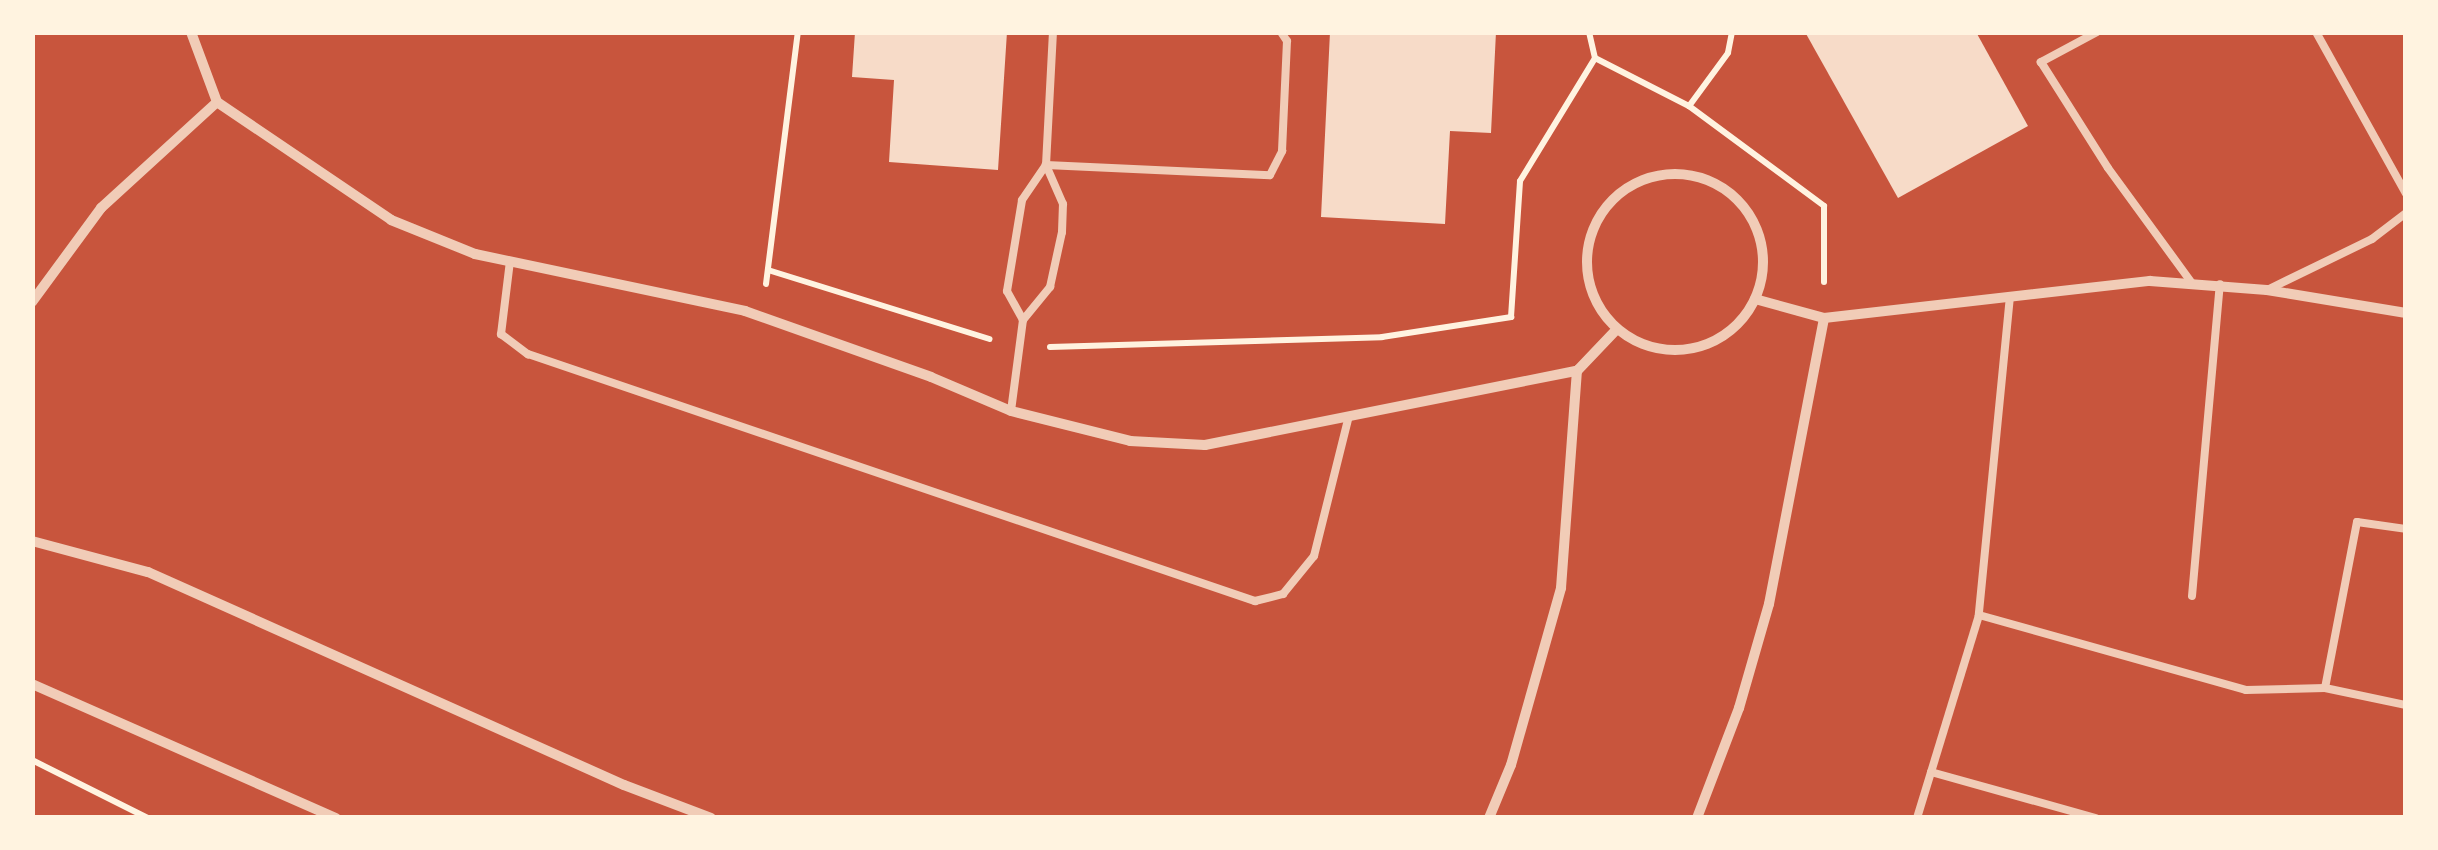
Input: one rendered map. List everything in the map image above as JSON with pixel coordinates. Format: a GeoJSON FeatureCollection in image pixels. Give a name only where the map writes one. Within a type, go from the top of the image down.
{"type":"FeatureCollection","features":[{"type":"Feature","properties":{"kind":"street"},"geometry":{"type":"LineString","coordinates":[[191,32],[217,102],[392,220],[475,254],[763,317],[931,377],[1010,411],[1130,442],[1204,445],[1576,372],[1618,329]]}},
{"type":"Feature","properties":{"kind":"street"},"geometry":{"type":"LineString","coordinates":[[32,302],[101,208],[217,102]]}},
{"type":"Feature","properties":{"kind":"street"},"geometry":{"type":"LineString","coordinates":[[1674,173],[1708,180],[1738,200],[1758,230],[1763,265],[1756,300],[1737,325],[1709,343],[1678,350],[1646,345],[1618,329],[1596,301],[1586,267],[1591,231],[1610,201],[1639,180],[1674,173]]}},
{"type":"Feature","properties":{"kind":"street"},"geometry":{"type":"LineString","coordinates":[[1756,300],[1824,318],[1886,315],[2075,286],[2192,283],[2268,290],[2406,313]]}},
{"type":"Feature","properties":{"kind":"street"},"geometry":{"type":"LineString","coordinates":[[1697,818],[1740,708],[1769,604],[1824,318]]}},
{"type":"Feature","properties":{"kind":"street"},"geometry":{"type":"LineString","coordinates":[[1489,818],[1511,766],[1561,588],[1576,372]]}},
{"type":"Feature","properties":{"kind":"street"},"geometry":{"type":"LineString","coordinates":[[32,540],[148,572],[624,785],[711,818]]}},
{"type":"Feature","properties":{"kind":"street"},"geometry":{"type":"LineString","coordinates":[[32,684],[336,818]]}},
{"type":"Feature","properties":{"kind":"lane"},"geometry":{"type":"LineString","coordinates":[[1010,411],[1023,320],[1050,287],[1062,232],[1063,204],[1046,165],[1054,32]]}},
{"type":"Feature","properties":{"kind":"lane"},"geometry":{"type":"LineString","coordinates":[[1046,165],[1270,174],[1282,151],[1287,41],[1281,32]]}},
{"type":"Feature","properties":{"kind":"lane"},"geometry":{"type":"LineString","coordinates":[[2097,32],[2041,62],[2108,168],[2192,283]]}},
{"type":"Feature","properties":{"kind":"lane"},"geometry":{"type":"LineString","coordinates":[[2316,32],[2406,194]]}},
{"type":"Feature","properties":{"kind":"lane"},"geometry":{"type":"LineString","coordinates":[[1023,320],[1007,291],[1022,200],[1046,165]]}},
{"type":"Feature","properties":{"kind":"lane"},"geometry":{"type":"LineString","coordinates":[[2268,290],[2372,239],[2406,214]]}},
{"type":"Feature","properties":{"kind":"lane"},"geometry":{"type":"LineString","coordinates":[[510,261],[501,334],[528,354],[1255,601],[1283,594],[1314,556],[1350,416]]}},
{"type":"Feature","properties":{"kind":"lane"},"geometry":{"type":"LineString","coordinates":[[2192,596],[2220,284]]}},
{"type":"Feature","properties":{"kind":"lane"},"geometry":{"type":"LineString","coordinates":[[1917,818],[1979,615],[2010,296]]}},
{"type":"Feature","properties":{"kind":"lane"},"geometry":{"type":"LineString","coordinates":[[2325,688],[2357,522],[2406,529]]}},
{"type":"Feature","properties":{"kind":"lane"},"geometry":{"type":"LineString","coordinates":[[1979,615],[2246,690],[2325,688],[2406,706]]}},
{"type":"Feature","properties":{"kind":"lane"},"geometry":{"type":"LineString","coordinates":[[1931,772],[2096,818]]}},
{"type":"Feature","properties":{"kind":"path"},"geometry":{"type":"LineString","coordinates":[[763,317],[798,32]]}},
{"type":"Feature","properties":{"kind":"path"},"geometry":{"type":"LineString","coordinates":[[768,270],[1020,348],[1382,338],[1512,317],[1520,181],[1595,58],[1589,32]]}},
{"type":"Feature","properties":{"kind":"path"},"geometry":{"type":"LineString","coordinates":[[1690,106],[1728,53],[1732,32]]}},
{"type":"Feature","properties":{"kind":"path"},"geometry":{"type":"LineString","coordinates":[[1595,58],[1690,106],[1824,206],[1824,318]]}},
{"type":"Feature","properties":{"kind":"path"},"geometry":{"type":"LineString","coordinates":[[32,760],[148,818]]}},
{"type":"Feature","properties":{"kind":"building"},"geometry":{"type":"Polygon","coordinates":[[[855,32],[1007,32],[998,170],[889,162],[894,80],[852,77],[855,32]]]}},
{"type":"Feature","properties":{"kind":"building"},"geometry":{"type":"Polygon","coordinates":[[[1330,32],[1496,32],[1491,133],[1450,131],[1445,224],[1321,217],[1330,32]]]}},
{"type":"Feature","properties":{"kind":"building"},"geometry":{"type":"Polygon","coordinates":[[[1805,32],[1976,32],[2028,126],[1898,198],[1805,32]]]}}]}
